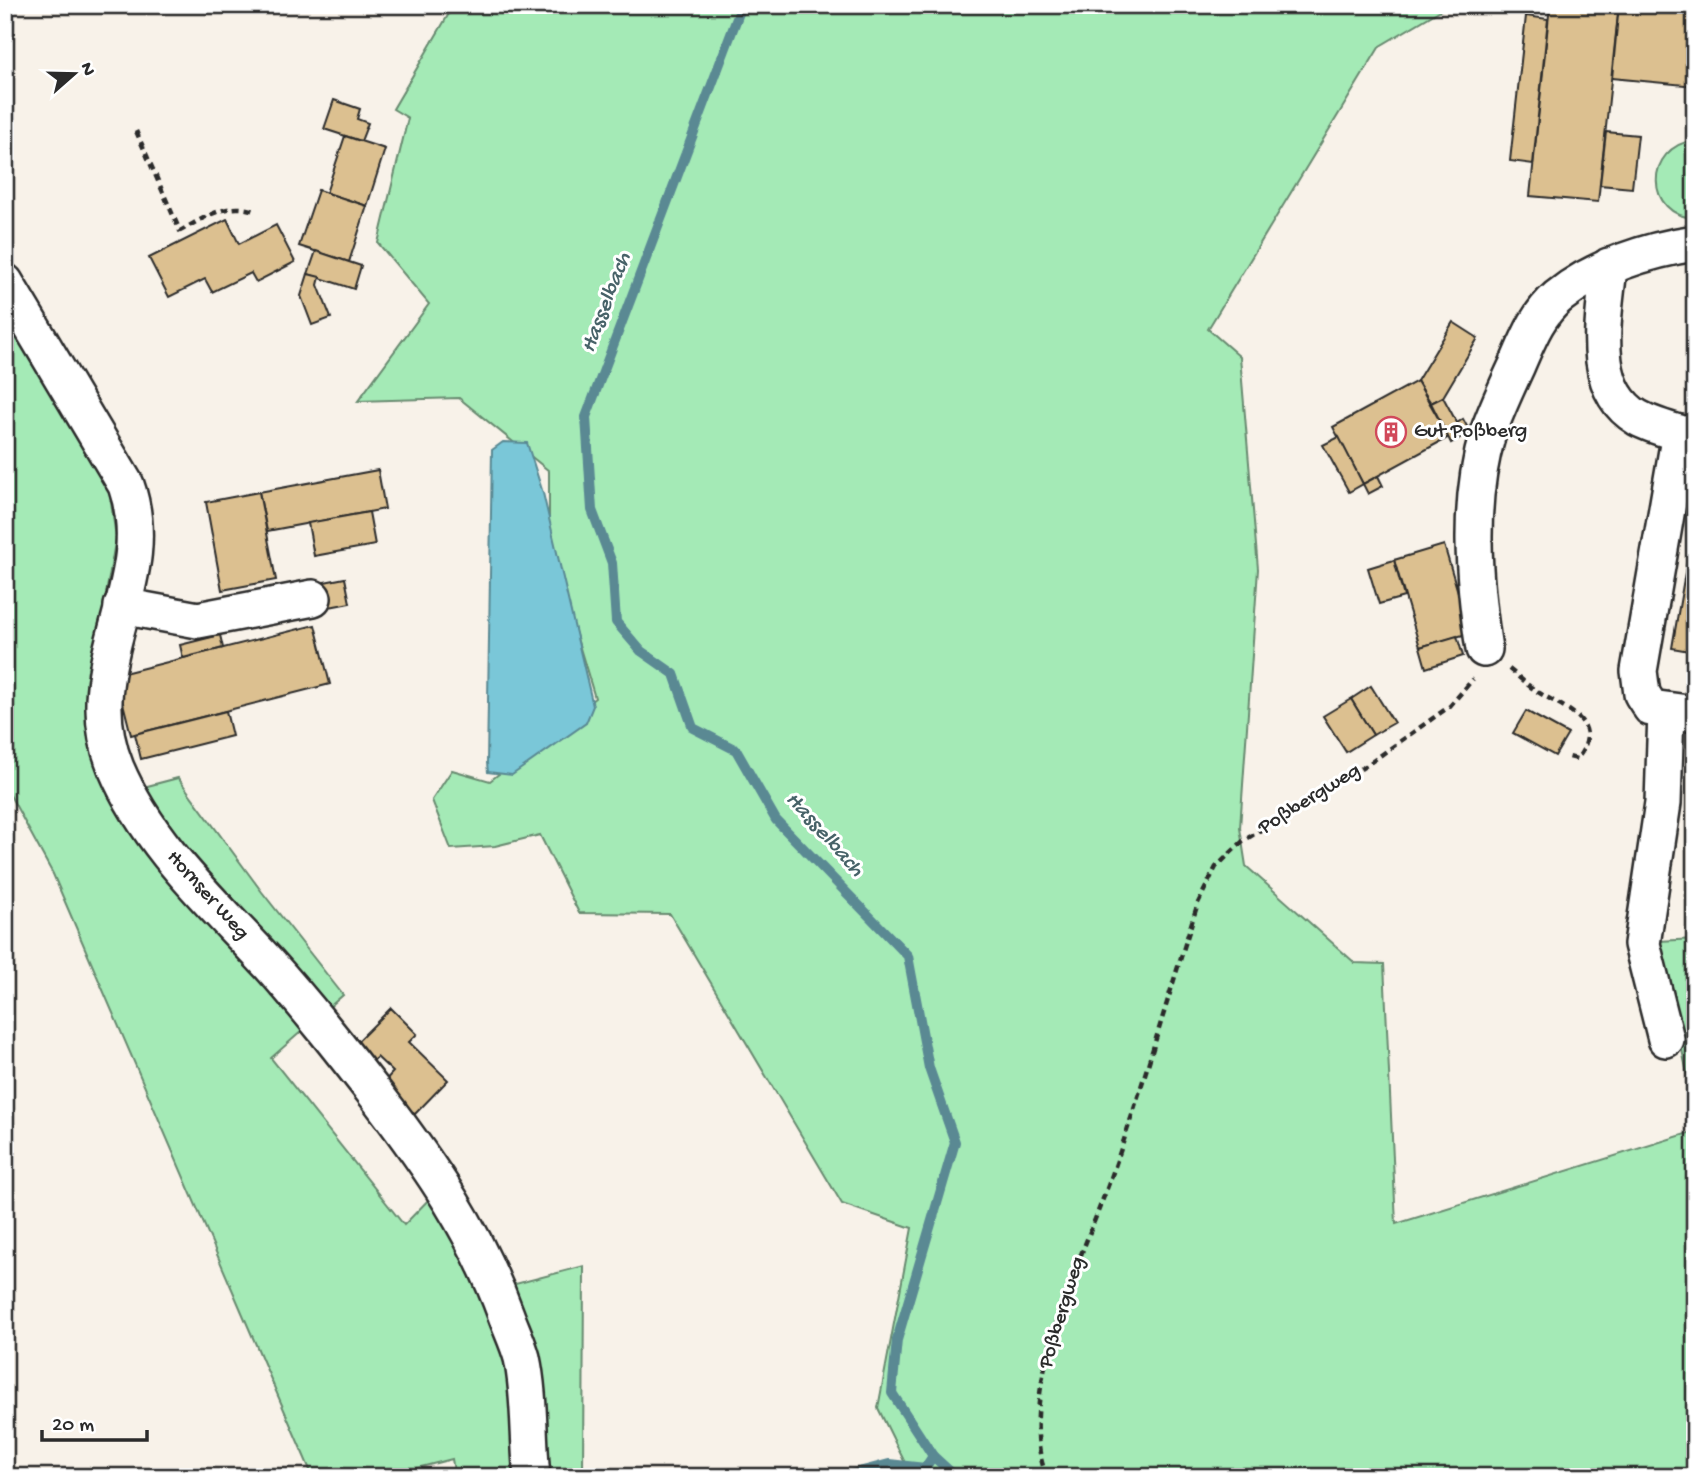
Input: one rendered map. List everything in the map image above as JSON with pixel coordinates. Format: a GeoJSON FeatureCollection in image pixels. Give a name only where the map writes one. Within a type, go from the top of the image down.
{"type":"FeatureCollection","features":[{"type":"Feature","properties":{"kind":"street"},"geometry":{"type":"LineString","coordinates":[[1484,649],[1476,584],[1474,533],[1480,469],[1488,433],[1536,323],[1558,298],[1609,266],[1695,243]]}},
{"type":"Feature","properties":{"kind":"street"},"geometry":{"type":"LineString","coordinates":[[1609,266],[1602,350],[1614,394],[1637,417],[1687,435],[1639,671],[1642,694],[1651,708],[1680,713],[1663,803],[1642,944],[1666,1039]]}},
{"type":"Feature","properties":{"kind":"street","name":"Hornser Weg"},"geometry":{"type":"LineString","coordinates":[[5,282],[130,497],[137,533],[135,556],[104,675],[104,709],[115,766],[151,835],[309,1009],[434,1171],[457,1208],[498,1292],[522,1359],[532,1477]]}},
{"type":"Feature","properties":{"kind":"street"},"geometry":{"type":"LineString","coordinates":[[122,606],[198,620],[313,598]]}},
{"type":"Feature","properties":{"kind":"path"},"geometry":{"type":"LineString","coordinates":[[136,131],[180,231],[225,208],[234,206],[254,211]]}},
{"type":"Feature","properties":{"kind":"path"},"geometry":{"type":"LineString","coordinates":[[1484,649],[1535,691],[1576,713],[1587,734],[1585,749],[1577,759],[1569,757]]}},
{"type":"Feature","properties":{"kind":"path","name":"Poßbergweg"},"geometry":{"type":"LineString","coordinates":[[1047,1477],[1037,1442],[1036,1418],[1068,1286],[1112,1173],[1198,903],[1216,867],[1243,841],[1367,765],[1450,706],[1469,685],[1484,649]]}},
{"type":"Feature","properties":{"kind":"green space"},"geometry":{"type":"Polygon","coordinates":[[[454,5],[1449,5],[1380,46],[1208,329],[1240,357],[1258,569],[1240,828],[1246,866],[1355,963],[1384,964],[1396,1224],[1695,1131],[1695,1477],[912,1477],[878,1408],[912,1228],[842,1204],[670,914],[579,913],[540,835],[495,846],[451,849],[432,800],[452,770],[490,781],[595,698],[549,545],[549,471],[459,398],[358,401],[429,304],[378,243],[408,118],[393,109],[454,5]]]}},
{"type":"Feature","properties":{"kind":"green space"},"geometry":{"type":"Polygon","coordinates":[[[1695,140],[1695,218],[1679,214],[1667,206],[1659,194],[1657,181],[1659,167],[1666,155],[1678,145],[1695,140]]]}},
{"type":"Feature","properties":{"kind":"green space"},"geometry":{"type":"Polygon","coordinates":[[[5,306],[109,489],[116,537],[105,600],[93,735],[132,790],[178,778],[262,892],[343,995],[271,1058],[404,1225],[436,1192],[492,1290],[584,1266],[583,1477],[455,1477],[452,1459],[382,1477],[313,1477],[53,874],[5,786],[5,306]]]}},
{"type":"Feature","properties":{"kind":"green space"},"geometry":{"type":"Polygon","coordinates":[[[1695,939],[1695,1111],[1659,941],[1695,939]]]}},
{"type":"Feature","properties":{"kind":"water"},"geometry":{"type":"Polygon","coordinates":[[[503,442],[527,443],[543,493],[593,706],[586,723],[512,775],[488,772],[487,763],[492,450],[503,442]]]}},
{"type":"Feature","properties":{"kind":"building"},"geometry":{"type":"Polygon","coordinates":[[[1550,5],[1619,5],[1598,202],[1530,196],[1550,5]]]}},
{"type":"Feature","properties":{"kind":"building"},"geometry":{"type":"Polygon","coordinates":[[[1619,5],[1695,5],[1695,86],[1612,78],[1619,5]]]}},
{"type":"Feature","properties":{"kind":"building"},"geometry":{"type":"Polygon","coordinates":[[[1526,16],[1548,19],[1533,164],[1510,161],[1526,16]]]}},
{"type":"Feature","properties":{"kind":"building"},"geometry":{"type":"Polygon","coordinates":[[[334,100],[360,109],[357,119],[368,123],[361,141],[324,129],[334,100]]]}},
{"type":"Feature","properties":{"kind":"building"},"geometry":{"type":"Polygon","coordinates":[[[1606,132],[1638,135],[1632,188],[1600,185],[1606,132]]]}},
{"type":"Feature","properties":{"kind":"building"},"geometry":{"type":"Polygon","coordinates":[[[345,136],[385,149],[367,206],[326,193],[345,136]]]}},
{"type":"Feature","properties":{"kind":"building"},"geometry":{"type":"Polygon","coordinates":[[[318,190],[367,206],[349,262],[299,246],[318,190]]]}},
{"type":"Feature","properties":{"kind":"building"},"geometry":{"type":"Polygon","coordinates":[[[227,219],[239,244],[276,225],[295,262],[256,282],[251,273],[212,292],[205,279],[169,297],[149,258],[227,219]]]}},
{"type":"Feature","properties":{"kind":"building"},"geometry":{"type":"Polygon","coordinates":[[[316,251],[361,266],[354,289],[308,274],[316,251]]]}},
{"type":"Feature","properties":{"kind":"building"},"geometry":{"type":"Polygon","coordinates":[[[308,274],[320,277],[318,285],[331,318],[312,325],[301,296],[308,274]]]}},
{"type":"Feature","properties":{"kind":"building"},"geometry":{"type":"Polygon","coordinates":[[[1453,322],[1478,338],[1443,397],[1431,403],[1417,381],[1453,322]]]}},
{"type":"Feature","properties":{"kind":"building","name":"Gut Poßberg"},"geometry":{"type":"Polygon","coordinates":[[[1417,381],[1449,437],[1363,484],[1333,427],[1417,381]]]}},
{"type":"Feature","properties":{"kind":"building"},"geometry":{"type":"Polygon","coordinates":[[[1443,397],[1457,423],[1463,419],[1470,432],[1451,443],[1431,403],[1443,397]]]}},
{"type":"Feature","properties":{"kind":"building"},"geometry":{"type":"Polygon","coordinates":[[[1339,437],[1363,484],[1349,492],[1323,445],[1339,437]]]}},
{"type":"Feature","properties":{"kind":"building"},"geometry":{"type":"Polygon","coordinates":[[[378,470],[385,509],[267,531],[259,492],[378,470]]]}},
{"type":"Feature","properties":{"kind":"building"},"geometry":{"type":"Polygon","coordinates":[[[1378,476],[1383,486],[1368,494],[1363,484],[1378,476]]]}},
{"type":"Feature","properties":{"kind":"building"},"geometry":{"type":"Polygon","coordinates":[[[259,492],[276,580],[222,590],[206,502],[259,492]]]}},
{"type":"Feature","properties":{"kind":"building"},"geometry":{"type":"Polygon","coordinates":[[[369,512],[375,545],[314,556],[308,523],[369,512]]]}},
{"type":"Feature","properties":{"kind":"building"},"geometry":{"type":"Polygon","coordinates":[[[1695,515],[1695,652],[1672,648],[1695,515]]]}},
{"type":"Feature","properties":{"kind":"building"},"geometry":{"type":"Polygon","coordinates":[[[1444,545],[1470,633],[1420,647],[1394,560],[1444,545]]]}},
{"type":"Feature","properties":{"kind":"building"},"geometry":{"type":"Polygon","coordinates":[[[1394,560],[1404,597],[1379,604],[1368,568],[1394,560]]]}},
{"type":"Feature","properties":{"kind":"building"},"geometry":{"type":"Polygon","coordinates":[[[345,578],[350,603],[324,608],[319,583],[345,578]]]}},
{"type":"Feature","properties":{"kind":"building"},"geometry":{"type":"Polygon","coordinates":[[[315,625],[330,684],[131,735],[116,675],[315,625]]]}},
{"type":"Feature","properties":{"kind":"building"},"geometry":{"type":"Polygon","coordinates":[[[220,635],[223,648],[183,658],[180,645],[220,635]]]}},
{"type":"Feature","properties":{"kind":"building"},"geometry":{"type":"Polygon","coordinates":[[[1457,636],[1463,656],[1426,668],[1420,647],[1457,636]]]}},
{"type":"Feature","properties":{"kind":"building"},"geometry":{"type":"Polygon","coordinates":[[[1371,686],[1394,723],[1373,735],[1351,699],[1371,686]]]}},
{"type":"Feature","properties":{"kind":"building"},"geometry":{"type":"Polygon","coordinates":[[[1351,699],[1373,735],[1346,752],[1323,716],[1351,699]]]}},
{"type":"Feature","properties":{"kind":"building"},"geometry":{"type":"Polygon","coordinates":[[[226,711],[232,736],[141,759],[135,734],[226,711]]]}},
{"type":"Feature","properties":{"kind":"building"},"geometry":{"type":"Polygon","coordinates":[[[1526,711],[1568,734],[1555,756],[1513,733],[1526,711]]]}},
{"type":"Feature","properties":{"kind":"building"},"geometry":{"type":"Polygon","coordinates":[[[391,1008],[417,1034],[409,1042],[448,1080],[414,1115],[382,1084],[393,1072],[377,1057],[373,1061],[355,1044],[391,1008]]]}},
{"type":"Feature","properties":{"kind":"waterway","name":"Hasselbach"},"geometry":{"type":"LineString","coordinates":[[742,5],[586,417],[592,510],[612,563],[616,622],[641,651],[674,674],[693,728],[736,750],[776,820],[908,956],[929,1068],[955,1142],[897,1340],[892,1393],[933,1456],[956,1477]]}},
{"type":"Feature","properties":{"kind":"waterway"},"geometry":{"type":"LineString","coordinates":[[840,1477],[889,1464],[925,1468],[933,1456]]}},
{"type":"Feature","properties":{"kind":"place","name":"Gut Poßberg"},"geometry":{"type":"Point","coordinates":[1391,432]}}]}
